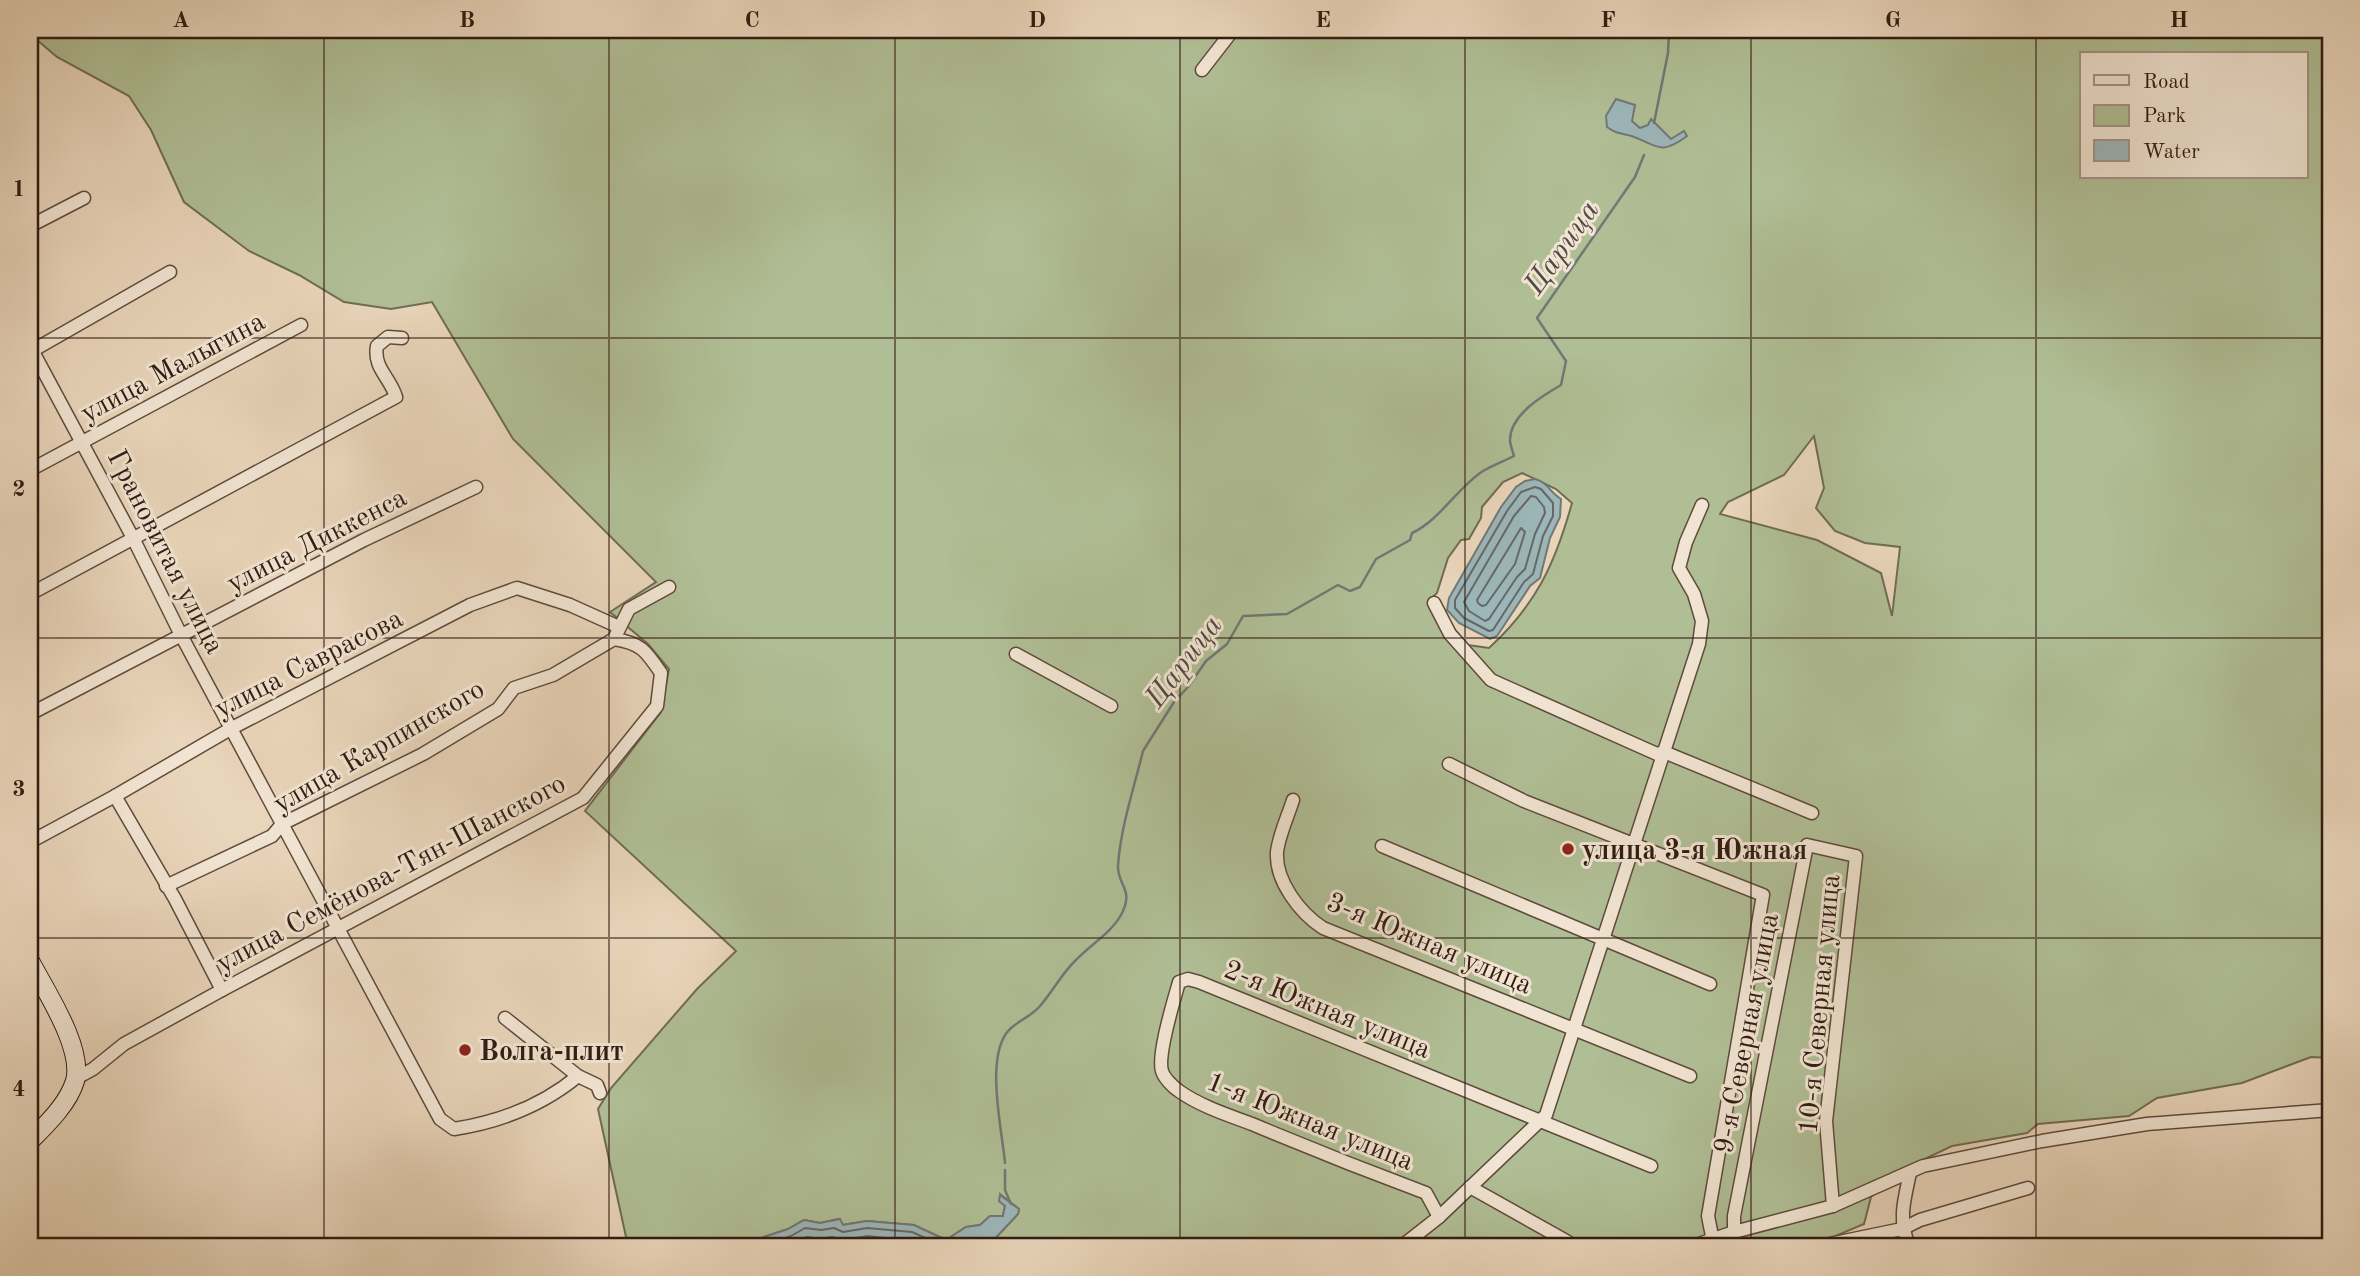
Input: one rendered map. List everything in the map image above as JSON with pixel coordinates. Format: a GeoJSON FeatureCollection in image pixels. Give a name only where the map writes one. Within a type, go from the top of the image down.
{"type":"FeatureCollection","features":[{"type":"Feature","properties":{"kind":"main road"},"geometry":{"type":"LineString","coordinates":[[30,961],[74,1051],[76,1066],[75,1079],[60,1108],[30,1141]]}},
{"type":"Feature","properties":{"kind":"street"},"geometry":{"type":"LineString","coordinates":[[1202,70],[1233,30]]}},
{"type":"Feature","properties":{"kind":"street"},"geometry":{"type":"LineString","coordinates":[[30,226],[84,198]]}},
{"type":"Feature","properties":{"kind":"street"},"geometry":{"type":"LineString","coordinates":[[31,349],[170,272]]}},
{"type":"Feature","properties":{"kind":"street","name":"улица Малыгина"},"geometry":{"type":"LineString","coordinates":[[30,470],[301,325]]}},
{"type":"Feature","properties":{"kind":"street"},"geometry":{"type":"LineString","coordinates":[[30,594],[396,397],[375,358],[377,346],[388,337],[402,338]]}},
{"type":"Feature","properties":{"kind":"street","name":"Грановитая улица"},"geometry":{"type":"LineString","coordinates":[[31,349],[440,1119],[454,1129],[474,1126],[528,1108],[558,1093],[578,1076]]}},
{"type":"Feature","properties":{"kind":"street","name":"улица Диккенса"},"geometry":{"type":"LineString","coordinates":[[30,714],[365,540],[476,487]]}},
{"type":"Feature","properties":{"kind":"street"},"geometry":{"type":"LineString","coordinates":[[1402,1246],[1438,1217],[1546,1115],[1699,644],[1702,621],[1694,594],[1679,568],[1686,542],[1702,506]]}},
{"type":"Feature","properties":{"kind":"street","name":"улица Карпинского"},"geometry":{"type":"LineString","coordinates":[[166,886],[272,836],[282,824],[423,754],[498,709],[514,688],[553,675],[616,633],[629,609],[669,587]]}},
{"type":"Feature","properties":{"kind":"street","name":"улица Саврасова"},"geometry":{"type":"LineString","coordinates":[[30,842],[116,796],[232,728],[470,606],[517,589],[570,606],[616,633]]}},
{"type":"Feature","properties":{"kind":"street"},"geometry":{"type":"LineString","coordinates":[[1434,603],[1450,634],[1492,680],[1657,754],[1664,752],[1812,813]]}},
{"type":"Feature","properties":{"kind":"street","name":"улица Семёнова-Тян-Шанского"},"geometry":{"type":"LineString","coordinates":[[75,1079],[93,1069],[124,1044],[583,798],[657,706],[661,673],[648,654],[616,633]]}},
{"type":"Feature","properties":{"kind":"street"},"geometry":{"type":"LineString","coordinates":[[1016,654],[1111,706]]}},
{"type":"Feature","properties":{"kind":"street"},"geometry":{"type":"LineString","coordinates":[[1449,764],[1524,801],[1763,895],[1710,1202],[1713,1241]]}},
{"type":"Feature","properties":{"kind":"street"},"geometry":{"type":"LineString","coordinates":[[116,796],[175,899],[222,990]]}},
{"type":"Feature","properties":{"kind":"street","name":"3-я Южная улица"},"geometry":{"type":"LineString","coordinates":[[1293,800],[1277,851],[1279,872],[1307,917],[1323,928],[1690,1076]]}},
{"type":"Feature","properties":{"kind":"street","name":"10-я Северная улица"},"geometry":{"type":"LineString","coordinates":[[1807,845],[1856,856],[1826,1121],[1833,1206]]}},
{"type":"Feature","properties":{"kind":"street","name":"9-я Северная улица"},"geometry":{"type":"LineString","coordinates":[[1734,1232],[1734,1216],[1807,845]]}},
{"type":"Feature","properties":{"kind":"street"},"geometry":{"type":"LineString","coordinates":[[1382,846],[1710,984]]}},
{"type":"Feature","properties":{"kind":"street","name":"2-я Южная улица"},"geometry":{"type":"LineString","coordinates":[[1162,1070],[1173,1002],[1179,982],[1188,979],[1541,1119]]}},
{"type":"Feature","properties":{"kind":"street"},"geometry":{"type":"LineString","coordinates":[[505,1018],[578,1076],[597,1085],[600,1093]]}},
{"type":"Feature","properties":{"kind":"street","name":"1-я Южная улица"},"geometry":{"type":"LineString","coordinates":[[1162,1070],[1169,1082],[1180,1092],[1211,1108],[1426,1193],[1438,1217]]}},
{"type":"Feature","properties":{"kind":"street"},"geometry":{"type":"LineString","coordinates":[[1693,1246],[1734,1232],[1833,1206],[1923,1166],[2042,1141],[2147,1124],[2330,1110]]}},
{"type":"Feature","properties":{"kind":"street"},"geometry":{"type":"LineString","coordinates":[[1541,1119],[1651,1166]]}},
{"type":"Feature","properties":{"kind":"street"},"geometry":{"type":"LineString","coordinates":[[1909,1246],[1902,1229],[1910,1173]]}},
{"type":"Feature","properties":{"kind":"street"},"geometry":{"type":"LineString","coordinates":[[1470,1187],[1567,1242]]}},
{"type":"Feature","properties":{"kind":"street"},"geometry":{"type":"LineString","coordinates":[[1820,1246],[1902,1229],[1920,1220],[2028,1188]]}},
{"type":"Feature","properties":{"kind":"green space"},"geometry":{"type":"Polygon","coordinates":[[[30,30],[2330,30],[2330,1058],[2311,1057],[2242,1083],[2157,1098],[2129,1116],[2038,1124],[2027,1133],[1952,1146],[1893,1174],[1871,1197],[1864,1224],[1812,1246],[988,1246],[1018,1214],[1019,1209],[1001,1195],[1005,1206],[1003,1216],[990,1216],[980,1225],[966,1227],[946,1240],[914,1225],[867,1221],[842,1225],[839,1219],[820,1223],[804,1220],[788,1229],[737,1246],[628,1246],[598,1109],[611,1088],[697,989],[736,951],[585,811],[661,712],[669,669],[648,644],[610,612],[656,582],[513,439],[432,302],[391,309],[344,302],[299,275],[249,251],[184,202],[151,130],[129,96],[57,57],[30,34],[30,30]],[[1814,436],[1784,475],[1728,502],[1720,514],[1817,540],[1881,573],[1892,616],[1900,547],[1865,543],[1835,531],[1816,508],[1824,488],[1814,436]],[[1522,473],[1503,482],[1482,507],[1481,518],[1469,539],[1461,540],[1448,558],[1437,593],[1429,600],[1468,645],[1489,648],[1519,616],[1551,564],[1572,503],[1556,489],[1522,473]]]}},
{"type":"Feature","properties":{"kind":"water"},"geometry":{"type":"Polygon","coordinates":[[[1616,99],[1635,105],[1632,121],[1640,128],[1648,125],[1651,119],[1671,139],[1684,131],[1687,136],[1669,146],[1657,147],[1612,130],[1607,127],[1606,116],[1616,99]]]}},
{"type":"Feature","properties":{"kind":"water"},"geometry":{"type":"Polygon","coordinates":[[[1535,479],[1561,499],[1560,517],[1550,538],[1540,578],[1530,586],[1497,636],[1490,639],[1459,623],[1447,610],[1449,598],[1501,507],[1516,487],[1535,479]]]}},
{"type":"Feature","properties":{"kind":"water"},"geometry":{"type":"Polygon","coordinates":[[[1000,1195],[1019,1209],[1018,1214],[988,1246],[737,1246],[788,1229],[804,1220],[820,1223],[840,1219],[843,1225],[867,1221],[914,1225],[946,1240],[966,1227],[980,1225],[990,1216],[1003,1216],[1005,1206],[999,1201],[1000,1195]]]}},
{"type":"Feature","properties":{"kind":"waterway","name":"Царица"},"geometry":{"type":"LineString","coordinates":[[1654,123],[1668,53],[1669,30]]}},
{"type":"Feature","properties":{"kind":"waterway","name":"Царица"},"geometry":{"type":"LineString","coordinates":[[1005,1163],[996,1073],[1002,1041],[1010,1029],[1037,1009],[1071,965],[1106,933],[1121,915],[1126,893],[1118,865],[1128,807],[1143,751],[1174,702],[1206,661],[1227,644],[1243,616],[1287,614],[1338,585],[1350,591],[1360,587],[1376,559],[1410,540],[1412,533],[1422,528],[1474,478],[1514,456],[1510,440],[1515,422],[1528,407],[1561,385],[1566,361],[1537,318],[1635,177],[1644,155]]}},
{"type":"Feature","properties":{"kind":"waterway","name":"Царица"},"geometry":{"type":"LineString","coordinates":[[1005,1170],[1005,1190],[1011,1204]]}},
{"type":"Feature","properties":{"kind":"place","name":"улица 3-я Южная"},"geometry":{"type":"Point","coordinates":[1568,849]}},
{"type":"Feature","properties":{"kind":"place","name":"Волга-плит"},"geometry":{"type":"Point","coordinates":[465,1050]}}]}
